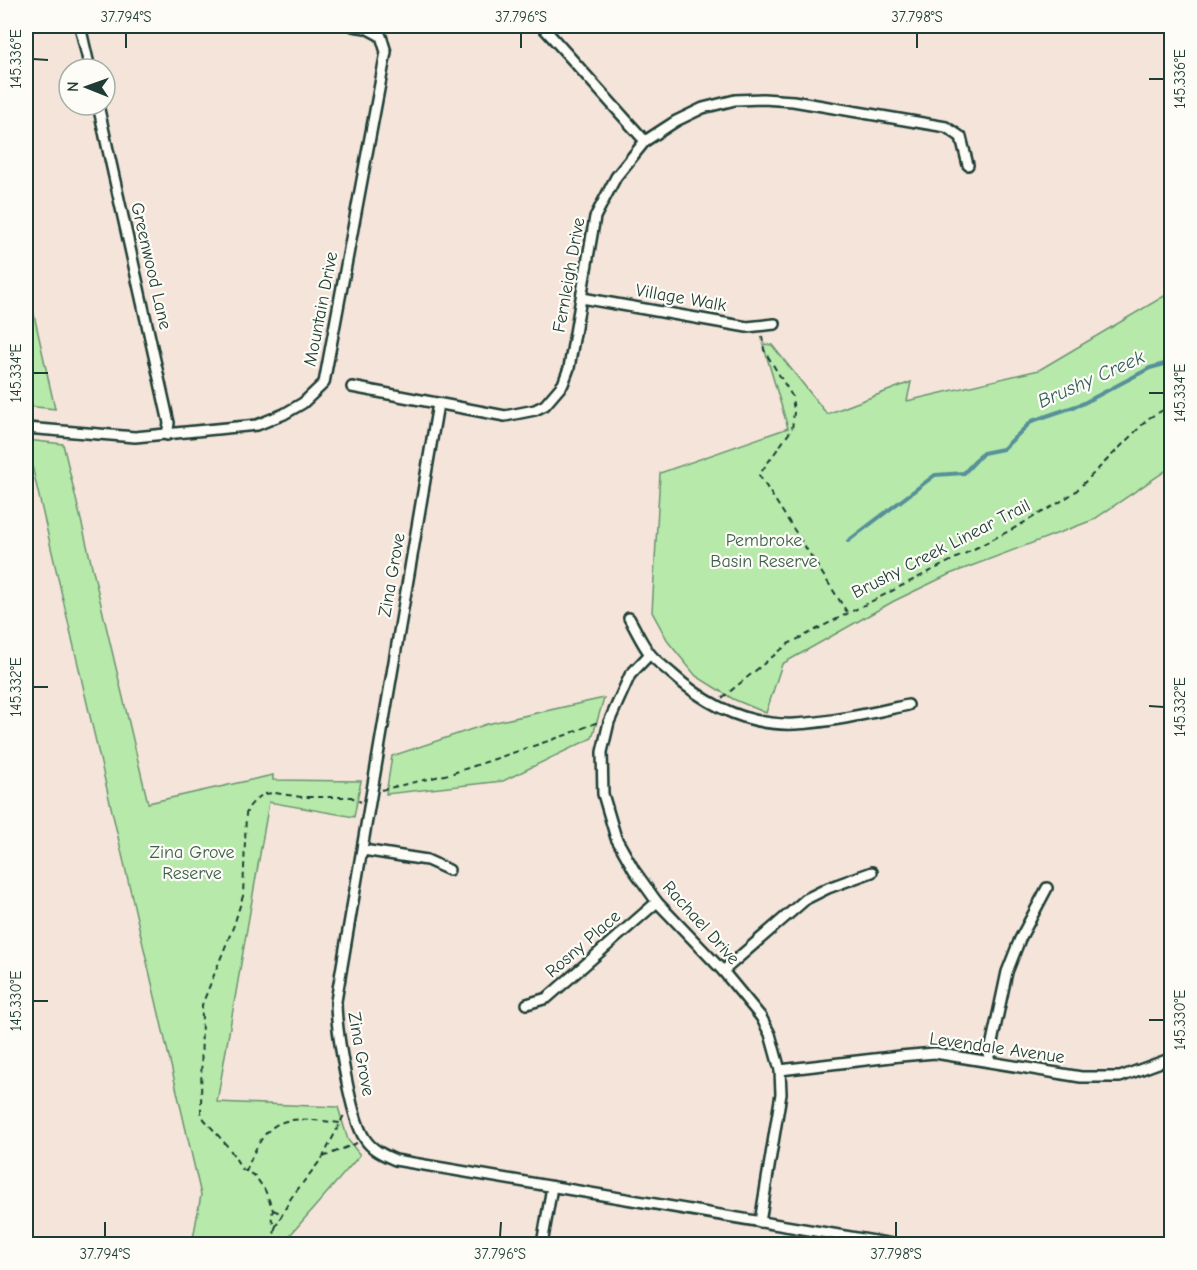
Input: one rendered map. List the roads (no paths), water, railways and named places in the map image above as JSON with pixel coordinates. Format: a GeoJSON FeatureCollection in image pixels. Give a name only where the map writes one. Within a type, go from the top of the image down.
{"type":"FeatureCollection","features":[{"type":"Feature","properties":{"kind":"street"},"geometry":{"type":"LineString","coordinates":[[80,26],[87,57]]}},
{"type":"Feature","properties":{"kind":"street","name":"Mountain Drive"},"geometry":{"type":"LineString","coordinates":[[26,428],[135,437],[257,425],[303,403],[324,382],[386,52],[381,36],[366,27],[353,26]]}},
{"type":"Feature","properties":{"kind":"street"},"geometry":{"type":"LineString","coordinates":[[542,26],[645,141]]}},
{"type":"Feature","properties":{"kind":"street","name":"Fernleigh Drive"},"geometry":{"type":"LineString","coordinates":[[352,387],[505,416],[535,410],[545,405],[556,394],[569,368],[595,217],[616,177],[645,141],[676,121],[704,108],[735,100],[793,101],[946,127],[961,137],[968,165]]}},
{"type":"Feature","properties":{"kind":"street","name":"Greenwood Lane"},"geometry":{"type":"LineString","coordinates":[[101,117],[169,423],[167,435]]}},
{"type":"Feature","properties":{"kind":"street","name":"Village Walk"},"geometry":{"type":"LineString","coordinates":[[582,298],[747,327],[775,324]]}},
{"type":"Feature","properties":{"kind":"street","name":"Zina Grove"},"geometry":{"type":"LineString","coordinates":[[438,404],[336,1001],[336,1022],[359,1129],[365,1140],[379,1153],[395,1160],[552,1187]]}},
{"type":"Feature","properties":{"kind":"street"},"geometry":{"type":"LineString","coordinates":[[629,618],[650,654],[688,688],[713,705],[741,717],[763,722],[794,724],[840,719],[909,705]]}},
{"type":"Feature","properties":{"kind":"street","name":"Rachael Drive"},"geometry":{"type":"LineString","coordinates":[[650,654],[630,675],[609,722],[602,752],[603,794],[616,838],[634,870],[657,902],[723,971],[761,1017],[770,1034],[780,1070],[781,1094],[760,1222]]}},
{"type":"Feature","properties":{"kind":"street"},"geometry":{"type":"LineString","coordinates":[[363,850],[427,860],[448,870]]}},
{"type":"Feature","properties":{"kind":"street"},"geometry":{"type":"LineString","coordinates":[[723,971],[806,899],[828,888],[872,872]]}},
{"type":"Feature","properties":{"kind":"street"},"geometry":{"type":"LineString","coordinates":[[988,1060],[1007,972],[1020,939],[1047,888]]}},
{"type":"Feature","properties":{"kind":"street","name":"Rosny Place"},"geometry":{"type":"LineString","coordinates":[[528,1004],[547,998],[657,902]]}},
{"type":"Feature","properties":{"kind":"street","name":"Levendale Avenue"},"geometry":{"type":"LineString","coordinates":[[780,1070],[935,1053],[988,1060],[1061,1074],[1100,1078],[1120,1077],[1172,1058]]}},
{"type":"Feature","properties":{"kind":"street"},"geometry":{"type":"LineString","coordinates":[[542,1245],[552,1187],[892,1245]]}},
{"type":"Feature","properties":{"kind":"waterway","name":"Brushy Creek"},"geometry":{"type":"LineString","coordinates":[[848,541],[935,475],[964,473],[983,453],[1003,449],[1032,421],[1082,404],[1150,368],[1172,362]]}},
{"type":"Feature","properties":{"kind":"park label","name":"Pembroke Basin Reserve"},"geometry":{"type":"Point","coordinates":[764,550]}},
{"type":"Feature","properties":{"kind":"park label","name":"Zina Grove Reserve"},"geometry":{"type":"Point","coordinates":[192,862]}}]}
